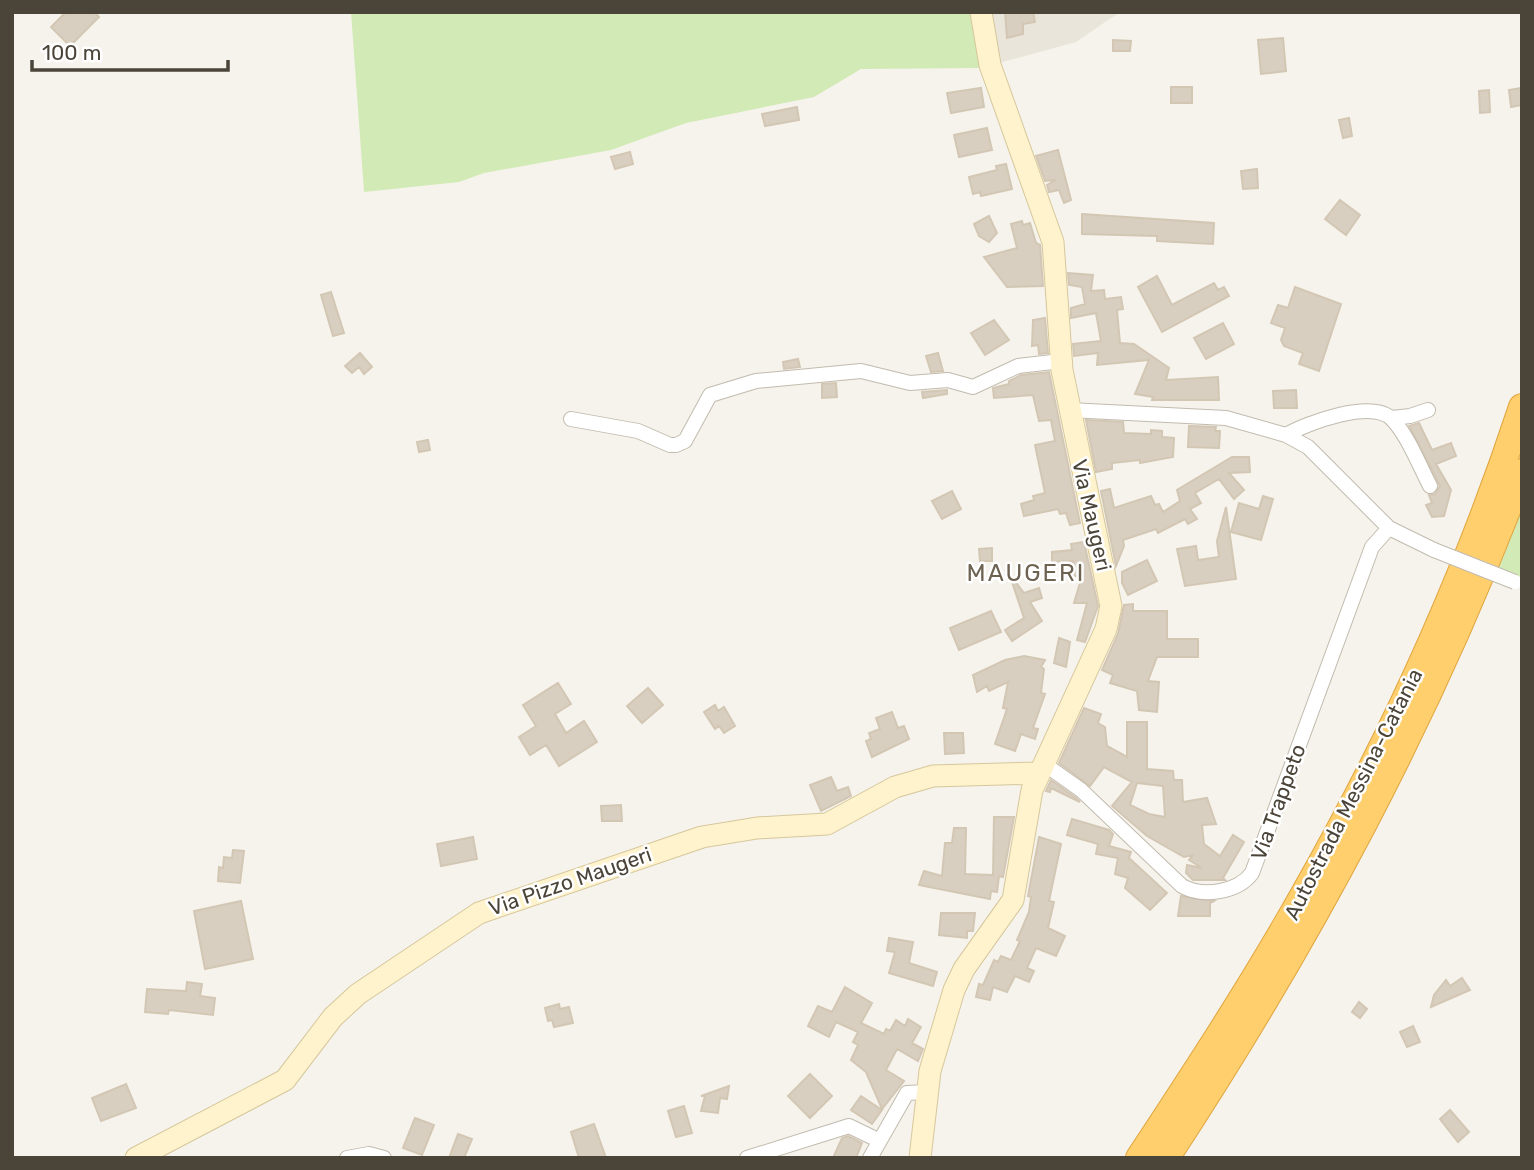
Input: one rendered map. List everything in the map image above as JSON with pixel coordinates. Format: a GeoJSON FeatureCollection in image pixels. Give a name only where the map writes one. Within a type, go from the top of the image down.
{"type":"FeatureCollection","features":[{"type":"Feature","properties":{"kind":"highway","name":"Autostrada Messina-Catania"},"geometry":{"type":"LineString","coordinates":[[1139,1158],[1252,982],[1358,793],[1430,642],[1522,407]]}},
{"type":"Feature","properties":{"kind":"highway","name":"Autostrada Messina-Catania"},"geometry":{"type":"LineString","coordinates":[[1166,1158],[1271,994],[1377,804],[1451,648],[1522,472]]}},
{"type":"Feature","properties":{"kind":"street","name":"Via Maugeri"},"geometry":{"type":"LineString","coordinates":[[920,1158],[917,1093],[964,969],[1013,900],[1028,802],[1040,768],[1105,629],[1111,606],[1061,361],[1053,242],[990,65],[981,12]]}},
{"type":"Feature","properties":{"kind":"street"},"geometry":{"type":"LineString","coordinates":[[570,419],[638,431],[670,445],[685,441],[710,395],[756,381],[861,371],[910,383],[948,380],[972,387],[1018,366],[1061,361]]}},
{"type":"Feature","properties":{"kind":"street"},"geometry":{"type":"LineString","coordinates":[[1069,410],[1226,418],[1286,435],[1308,447],[1389,528],[1434,550],[1518,583]]}},
{"type":"Feature","properties":{"kind":"street"},"geometry":{"type":"LineString","coordinates":[[1286,435],[1308,422],[1349,414],[1380,413],[1392,418],[1428,410]]}},
{"type":"Feature","properties":{"kind":"street"},"geometry":{"type":"LineString","coordinates":[[1392,418],[1430,486]]}},
{"type":"Feature","properties":{"kind":"street","name":"Via Trappeto"},"geometry":{"type":"LineString","coordinates":[[1040,768],[1081,790],[1182,886],[1203,893],[1245,882],[1252,873],[1372,547],[1389,528]]}},
{"type":"Feature","properties":{"kind":"street","name":"Via Pizzo Maugeri"},"geometry":{"type":"LineString","coordinates":[[136,1158],[285,1080],[333,1017],[358,994],[480,913],[702,837],[757,828],[827,824],[912,781],[933,776],[991,776],[1040,768]]}},
{"type":"Feature","properties":{"kind":"street"},"geometry":{"type":"LineString","coordinates":[[991,776],[1014,786],[1028,802]]}},
{"type":"Feature","properties":{"kind":"street"},"geometry":{"type":"LineString","coordinates":[[870,1158],[878,1140],[917,1093]]}},
{"type":"Feature","properties":{"kind":"street"},"geometry":{"type":"LineString","coordinates":[[747,1158],[849,1126],[878,1140]]}},
{"type":"Feature","properties":{"kind":"street"},"geometry":{"type":"LineString","coordinates":[[346,1158],[369,1154],[384,1158]]}},
{"type":"Feature","properties":{"kind":"shaded area"},"geometry":{"type":"Polygon","coordinates":[[[971,12],[1120,12],[1076,42],[981,68],[971,12]]]}},
{"type":"Feature","properties":{"kind":"green space"},"geometry":{"type":"Polygon","coordinates":[[[351,12],[971,12],[981,68],[861,69],[814,97],[686,123],[611,150],[484,173],[459,182],[364,192],[351,12]]]}},
{"type":"Feature","properties":{"kind":"green space"},"geometry":{"type":"Polygon","coordinates":[[[1522,507],[1522,578],[1499,568],[1522,507]]]}},
{"type":"Feature","properties":{"kind":"building"},"geometry":{"type":"Polygon","coordinates":[[[66,12],[94,12],[99,17],[70,46],[51,27],[66,12]]]}},
{"type":"Feature","properties":{"kind":"building"},"geometry":{"type":"Polygon","coordinates":[[[1005,12],[1033,12],[1035,22],[1023,24],[1023,34],[1007,38],[1005,12]]]}},
{"type":"Feature","properties":{"kind":"building"},"geometry":{"type":"Polygon","coordinates":[[[1283,38],[1286,71],[1261,74],[1258,40],[1283,38]]]}},
{"type":"Feature","properties":{"kind":"building"},"geometry":{"type":"Polygon","coordinates":[[[1113,40],[1131,41],[1130,51],[1113,51],[1113,40]]]}},
{"type":"Feature","properties":{"kind":"building"},"geometry":{"type":"Polygon","coordinates":[[[1171,87],[1192,87],[1192,103],[1171,103],[1171,87]]]}},
{"type":"Feature","properties":{"kind":"building"},"geometry":{"type":"Polygon","coordinates":[[[981,88],[984,107],[951,113],[947,93],[981,88]]]}},
{"type":"Feature","properties":{"kind":"building"},"geometry":{"type":"Polygon","coordinates":[[[1521,88],[1522,105],[1511,107],[1509,90],[1521,88]]]}},
{"type":"Feature","properties":{"kind":"building"},"geometry":{"type":"Polygon","coordinates":[[[1489,90],[1490,112],[1480,113],[1479,91],[1489,90]]]}},
{"type":"Feature","properties":{"kind":"building"},"geometry":{"type":"Polygon","coordinates":[[[797,107],[799,120],[765,126],[762,114],[797,107]]]}},
{"type":"Feature","properties":{"kind":"building"},"geometry":{"type":"Polygon","coordinates":[[[1349,118],[1352,136],[1343,138],[1339,120],[1349,118]]]}},
{"type":"Feature","properties":{"kind":"building"},"geometry":{"type":"Polygon","coordinates":[[[987,128],[992,150],[959,157],[954,135],[987,128]]]}},
{"type":"Feature","properties":{"kind":"building"},"geometry":{"type":"Polygon","coordinates":[[[1058,150],[1071,200],[1064,203],[1059,190],[1049,192],[1047,185],[1056,180],[1045,181],[1036,156],[1058,150]]]}},
{"type":"Feature","properties":{"kind":"building"},"geometry":{"type":"Polygon","coordinates":[[[630,152],[633,164],[615,169],[611,157],[630,152]]]}},
{"type":"Feature","properties":{"kind":"building"},"geometry":{"type":"Polygon","coordinates":[[[1006,164],[1012,189],[981,196],[980,192],[973,194],[969,177],[997,170],[996,166],[1006,164]]]}},
{"type":"Feature","properties":{"kind":"building"},"geometry":{"type":"Polygon","coordinates":[[[1257,169],[1258,188],[1243,189],[1241,171],[1257,169]]]}},
{"type":"Feature","properties":{"kind":"building"},"geometry":{"type":"Polygon","coordinates":[[[1340,200],[1360,215],[1346,235],[1325,219],[1340,200]]]}},
{"type":"Feature","properties":{"kind":"building"},"geometry":{"type":"Polygon","coordinates":[[[1082,214],[1214,223],[1213,244],[1157,241],[1157,236],[1082,234],[1082,214]]]}},
{"type":"Feature","properties":{"kind":"building"},"geometry":{"type":"Polygon","coordinates":[[[989,216],[997,233],[989,242],[979,236],[974,224],[989,216]]]}},
{"type":"Feature","properties":{"kind":"building"},"geometry":{"type":"Polygon","coordinates":[[[1022,221],[1023,225],[1030,223],[1036,243],[1040,245],[1043,286],[1007,287],[984,257],[1017,248],[1011,224],[1022,221]]]}},
{"type":"Feature","properties":{"kind":"building"},"geometry":{"type":"Polygon","coordinates":[[[1068,273],[1093,275],[1091,291],[1104,290],[1105,299],[1121,297],[1123,309],[1117,310],[1120,343],[1134,344],[1169,368],[1166,380],[1218,377],[1219,400],[1152,400],[1153,397],[1135,394],[1149,360],[1097,365],[1098,353],[1074,356],[1073,344],[1101,341],[1096,313],[1071,318],[1071,308],[1085,304],[1082,287],[1069,285],[1068,273]]]}},
{"type":"Feature","properties":{"kind":"building"},"geometry":{"type":"Polygon","coordinates":[[[1157,276],[1172,305],[1214,283],[1218,290],[1224,287],[1229,296],[1162,332],[1138,287],[1157,276]]]}},
{"type":"Feature","properties":{"kind":"building"},"geometry":{"type":"Polygon","coordinates":[[[1295,287],[1341,304],[1319,371],[1299,364],[1303,353],[1284,346],[1281,340],[1285,328],[1271,323],[1278,305],[1288,308],[1295,287]]]}},
{"type":"Feature","properties":{"kind":"building"},"geometry":{"type":"Polygon","coordinates":[[[331,292],[344,333],[333,336],[321,295],[331,292]]]}},
{"type":"Feature","properties":{"kind":"building"},"geometry":{"type":"Polygon","coordinates":[[[1045,318],[1048,353],[1039,354],[1038,345],[1032,346],[1033,320],[1045,318]]]}},
{"type":"Feature","properties":{"kind":"building"},"geometry":{"type":"Polygon","coordinates":[[[994,320],[1009,340],[985,355],[971,333],[994,320]]]}},
{"type":"Feature","properties":{"kind":"building"},"geometry":{"type":"Polygon","coordinates":[[[1223,323],[1234,344],[1206,359],[1194,338],[1223,323]]]}},
{"type":"Feature","properties":{"kind":"building"},"geometry":{"type":"Polygon","coordinates":[[[360,353],[372,367],[364,374],[359,367],[352,373],[345,366],[360,353]]]}},
{"type":"Feature","properties":{"kind":"building"},"geometry":{"type":"Polygon","coordinates":[[[938,353],[943,371],[931,372],[926,356],[938,353]]]}},
{"type":"Feature","properties":{"kind":"building"},"geometry":{"type":"Polygon","coordinates":[[[798,359],[800,367],[784,369],[783,362],[798,359]]]}},
{"type":"Feature","properties":{"kind":"building"},"geometry":{"type":"Polygon","coordinates":[[[1049,372],[1080,523],[1070,525],[1066,513],[1060,514],[1058,509],[1024,516],[1021,504],[1034,500],[1033,496],[1045,493],[1035,445],[1055,441],[1051,420],[1039,421],[1033,395],[994,398],[993,388],[1009,384],[1009,381],[1021,375],[1049,372]]]}},
{"type":"Feature","properties":{"kind":"building"},"geometry":{"type":"Polygon","coordinates":[[[836,383],[837,397],[822,398],[822,384],[836,383]]]}},
{"type":"Feature","properties":{"kind":"building"},"geometry":{"type":"Polygon","coordinates":[[[947,390],[947,394],[923,398],[922,392],[947,390]]]}},
{"type":"Feature","properties":{"kind":"building"},"geometry":{"type":"Polygon","coordinates":[[[1296,390],[1297,408],[1274,408],[1273,391],[1296,390]]]}},
{"type":"Feature","properties":{"kind":"building"},"geometry":{"type":"Polygon","coordinates":[[[1086,420],[1123,422],[1124,433],[1151,434],[1151,430],[1162,431],[1162,437],[1174,438],[1173,457],[1140,463],[1140,460],[1112,463],[1112,469],[1096,472],[1086,420]]]}},
{"type":"Feature","properties":{"kind":"building"},"geometry":{"type":"Polygon","coordinates":[[[1419,423],[1432,450],[1451,443],[1456,456],[1436,464],[1451,490],[1444,516],[1432,517],[1426,505],[1432,503],[1429,495],[1435,494],[1440,486],[1409,426],[1419,423]]]}},
{"type":"Feature","properties":{"kind":"building"},"geometry":{"type":"Polygon","coordinates":[[[1189,426],[1216,427],[1215,431],[1220,431],[1219,448],[1188,447],[1189,426]]]}},
{"type":"Feature","properties":{"kind":"building"},"geometry":{"type":"Polygon","coordinates":[[[428,440],[430,450],[419,452],[417,442],[428,440]]]}},
{"type":"Feature","properties":{"kind":"building"},"geometry":{"type":"Polygon","coordinates":[[[1232,457],[1249,457],[1250,472],[1229,473],[1244,490],[1234,499],[1219,479],[1195,493],[1201,503],[1190,509],[1197,519],[1188,524],[1185,519],[1158,533],[1156,529],[1123,540],[1124,546],[1116,566],[1101,491],[1110,489],[1114,508],[1151,496],[1155,505],[1159,504],[1163,512],[1180,501],[1177,490],[1232,457]]]}},
{"type":"Feature","properties":{"kind":"building"},"geometry":{"type":"Polygon","coordinates":[[[952,491],[961,509],[942,519],[932,501],[952,491]]]}},
{"type":"Feature","properties":{"kind":"building"},"geometry":{"type":"Polygon","coordinates":[[[1263,496],[1273,499],[1261,540],[1231,532],[1239,503],[1259,509],[1263,496]]]}},
{"type":"Feature","properties":{"kind":"building"},"geometry":{"type":"Polygon","coordinates":[[[1226,507],[1236,579],[1185,586],[1177,549],[1196,546],[1198,560],[1219,557],[1217,541],[1226,507]]]}},
{"type":"Feature","properties":{"kind":"building"},"geometry":{"type":"Polygon","coordinates":[[[1084,542],[1098,606],[1085,642],[1077,640],[1087,603],[1074,603],[1082,576],[1074,576],[1073,561],[1052,562],[1052,552],[1072,550],[1071,544],[1084,542]]]}},
{"type":"Feature","properties":{"kind":"building"},"geometry":{"type":"Polygon","coordinates":[[[992,548],[992,561],[980,561],[979,549],[992,548]]]}},
{"type":"Feature","properties":{"kind":"building"},"geometry":{"type":"Polygon","coordinates":[[[1147,560],[1157,581],[1128,595],[1122,583],[1122,572],[1147,560]]]}},
{"type":"Feature","properties":{"kind":"building"},"geometry":{"type":"Polygon","coordinates":[[[1015,581],[1024,593],[1039,588],[1042,598],[1030,602],[1042,621],[1012,641],[1005,630],[1024,618],[1012,582],[1015,581]]]}},
{"type":"Feature","properties":{"kind":"building"},"geometry":{"type":"Polygon","coordinates":[[[1133,604],[1133,611],[1167,611],[1167,639],[1198,639],[1198,657],[1157,657],[1148,681],[1159,682],[1157,712],[1139,710],[1137,691],[1110,683],[1113,675],[1102,670],[1118,634],[1124,605],[1133,604]]]}},
{"type":"Feature","properties":{"kind":"building"},"geometry":{"type":"Polygon","coordinates":[[[991,611],[1001,632],[959,650],[950,628],[991,611]]]}},
{"type":"Feature","properties":{"kind":"building"},"geometry":{"type":"Polygon","coordinates":[[[1059,638],[1070,642],[1066,667],[1054,663],[1059,638]]]}},
{"type":"Feature","properties":{"kind":"building"},"geometry":{"type":"Polygon","coordinates":[[[1024,656],[1045,660],[1041,667],[1044,669],[1041,693],[1045,694],[1033,728],[1038,729],[1035,739],[1021,734],[1015,751],[995,744],[1007,709],[1003,708],[1008,682],[989,691],[987,686],[977,692],[973,675],[1005,660],[1024,656]]]}},
{"type":"Feature","properties":{"kind":"building"},"geometry":{"type":"Polygon","coordinates":[[[558,683],[571,704],[555,714],[566,733],[584,721],[597,742],[559,766],[546,745],[530,755],[519,737],[536,726],[523,705],[558,683]]]}},
{"type":"Feature","properties":{"kind":"building"},"geometry":{"type":"Polygon","coordinates":[[[648,688],[663,705],[642,723],[627,706],[648,688]]]}},
{"type":"Feature","properties":{"kind":"building"},"geometry":{"type":"Polygon","coordinates":[[[715,705],[718,711],[724,707],[735,726],[724,733],[719,726],[715,729],[704,712],[715,705]]]}},
{"type":"Feature","properties":{"kind":"building"},"geometry":{"type":"Polygon","coordinates":[[[1084,708],[1101,714],[1098,723],[1105,727],[1107,746],[1127,757],[1127,722],[1147,722],[1147,769],[1173,771],[1174,780],[1182,780],[1183,802],[1207,798],[1216,824],[1202,825],[1204,844],[1220,856],[1233,835],[1244,842],[1223,878],[1225,880],[1193,880],[1186,873],[1187,865],[1202,868],[1189,860],[1193,855],[1184,857],[1147,836],[1112,806],[1132,782],[1104,767],[1090,786],[1059,763],[1084,708]],[[1137,783],[1130,805],[1149,814],[1165,817],[1163,786],[1137,783]]]}},
{"type":"Feature","properties":{"kind":"building"},"geometry":{"type":"Polygon","coordinates":[[[892,712],[898,728],[904,726],[909,739],[872,757],[866,741],[871,739],[869,733],[880,729],[876,718],[892,712]]]}},
{"type":"Feature","properties":{"kind":"building"},"geometry":{"type":"Polygon","coordinates":[[[944,733],[963,733],[964,753],[945,754],[944,733]]]}},
{"type":"Feature","properties":{"kind":"building"},"geometry":{"type":"Polygon","coordinates":[[[831,777],[837,791],[848,787],[851,796],[821,811],[810,785],[831,777]]]}},
{"type":"Feature","properties":{"kind":"building"},"geometry":{"type":"Polygon","coordinates":[[[1051,780],[1080,802],[1051,788],[1050,792],[1046,791],[1051,780]]]}},
{"type":"Feature","properties":{"kind":"building"},"geometry":{"type":"Polygon","coordinates":[[[621,805],[622,821],[602,821],[601,806],[621,805]]]}},
{"type":"Feature","properties":{"kind":"building"},"geometry":{"type":"Polygon","coordinates":[[[994,817],[1014,817],[1003,877],[999,876],[997,892],[991,891],[990,899],[919,885],[924,871],[942,876],[945,843],[952,843],[954,828],[966,828],[965,874],[993,875],[994,817]]]}},
{"type":"Feature","properties":{"kind":"building"},"geometry":{"type":"Polygon","coordinates":[[[1072,819],[1109,830],[1113,834],[1109,846],[1131,852],[1129,858],[1167,893],[1150,910],[1125,888],[1128,878],[1115,874],[1118,858],[1096,854],[1098,844],[1067,835],[1072,819]]]}},
{"type":"Feature","properties":{"kind":"building"},"geometry":{"type":"Polygon","coordinates":[[[473,837],[477,859],[441,866],[437,844],[473,837]]]}},
{"type":"Feature","properties":{"kind":"building"},"geometry":{"type":"Polygon","coordinates":[[[1039,837],[1061,844],[1049,901],[1054,902],[1048,928],[1065,936],[1056,956],[1036,948],[1027,968],[1034,971],[1029,982],[1015,976],[1007,992],[993,987],[990,1000],[976,997],[979,984],[983,985],[994,960],[998,962],[1001,956],[1011,960],[1020,941],[1017,940],[1029,912],[1031,897],[1028,896],[1039,837]]]}},
{"type":"Feature","properties":{"kind":"building"},"geometry":{"type":"Polygon","coordinates":[[[233,850],[244,851],[240,883],[218,881],[219,867],[223,868],[224,857],[232,858],[233,850]]]}},
{"type":"Feature","properties":{"kind":"building"},"geometry":{"type":"Polygon","coordinates":[[[1181,896],[1214,901],[1210,903],[1210,916],[1178,916],[1181,896]]]}},
{"type":"Feature","properties":{"kind":"building"},"geometry":{"type":"Polygon","coordinates":[[[241,901],[253,959],[205,969],[194,911],[241,901]]]}},
{"type":"Feature","properties":{"kind":"building"},"geometry":{"type":"Polygon","coordinates":[[[941,913],[975,913],[973,931],[967,931],[967,938],[939,935],[941,913]]]}},
{"type":"Feature","properties":{"kind":"building"},"geometry":{"type":"Polygon","coordinates":[[[889,938],[913,942],[909,963],[937,972],[933,986],[889,973],[895,952],[887,951],[889,938]]]}},
{"type":"Feature","properties":{"kind":"building"},"geometry":{"type":"Polygon","coordinates":[[[1462,978],[1470,990],[1431,1007],[1434,995],[1446,980],[1450,986],[1462,978]]]}},
{"type":"Feature","properties":{"kind":"building"},"geometry":{"type":"Polygon","coordinates":[[[187,982],[202,984],[200,996],[215,998],[213,1015],[169,1010],[168,1014],[145,1012],[147,989],[186,991],[187,982]]]}},
{"type":"Feature","properties":{"kind":"building"},"geometry":{"type":"Polygon","coordinates":[[[845,987],[872,1003],[861,1023],[884,1034],[886,1029],[890,1031],[896,1020],[905,1026],[908,1019],[921,1027],[912,1043],[923,1049],[918,1061],[897,1049],[886,1070],[904,1081],[882,1109],[866,1072],[851,1060],[858,1045],[853,1042],[858,1032],[836,1022],[829,1037],[808,1026],[818,1006],[832,1012],[845,987]]]}},
{"type":"Feature","properties":{"kind":"building"},"geometry":{"type":"Polygon","coordinates":[[[1359,1002],[1367,1009],[1360,1018],[1352,1012],[1359,1002]]]}},
{"type":"Feature","properties":{"kind":"building"},"geometry":{"type":"Polygon","coordinates":[[[559,1004],[560,1009],[569,1007],[573,1023],[554,1027],[552,1020],[548,1021],[545,1008],[559,1004]]]}},
{"type":"Feature","properties":{"kind":"building"},"geometry":{"type":"Polygon","coordinates":[[[1413,1026],[1420,1042],[1407,1047],[1400,1032],[1413,1026]]]}},
{"type":"Feature","properties":{"kind":"building"},"geometry":{"type":"Polygon","coordinates":[[[810,1074],[832,1096],[810,1118],[788,1096],[810,1074]]]}},
{"type":"Feature","properties":{"kind":"building"},"geometry":{"type":"Polygon","coordinates":[[[126,1084],[136,1108],[101,1121],[92,1098],[126,1084]]]}},
{"type":"Feature","properties":{"kind":"building"},"geometry":{"type":"Polygon","coordinates":[[[729,1086],[727,1099],[720,1098],[718,1113],[701,1111],[705,1096],[701,1096],[729,1086]]]}},
{"type":"Feature","properties":{"kind":"building"},"geometry":{"type":"Polygon","coordinates":[[[861,1096],[882,1110],[872,1124],[851,1110],[861,1096]]]}},
{"type":"Feature","properties":{"kind":"building"},"geometry":{"type":"Polygon","coordinates":[[[684,1106],[692,1133],[676,1137],[668,1111],[684,1106]]]}},
{"type":"Feature","properties":{"kind":"building"},"geometry":{"type":"Polygon","coordinates":[[[1450,1110],[1469,1132],[1458,1142],[1440,1119],[1450,1110]]]}},
{"type":"Feature","properties":{"kind":"building"},"geometry":{"type":"Polygon","coordinates":[[[415,1118],[434,1125],[422,1155],[403,1148],[415,1118]]]}},
{"type":"Feature","properties":{"kind":"building"},"geometry":{"type":"Polygon","coordinates":[[[594,1124],[606,1158],[579,1158],[571,1132],[594,1124]]]}},
{"type":"Feature","properties":{"kind":"building"},"geometry":{"type":"Polygon","coordinates":[[[458,1134],[472,1139],[464,1158],[449,1158],[458,1134]]]}},
{"type":"Feature","properties":{"kind":"building"},"geometry":{"type":"Polygon","coordinates":[[[848,1136],[862,1143],[856,1158],[833,1158],[842,1138],[848,1136]]]}},
{"type":"Feature","properties":{"kind":"district","name":"MAUGERI"},"geometry":{"type":"Point","coordinates":[1026,573]}}]}
